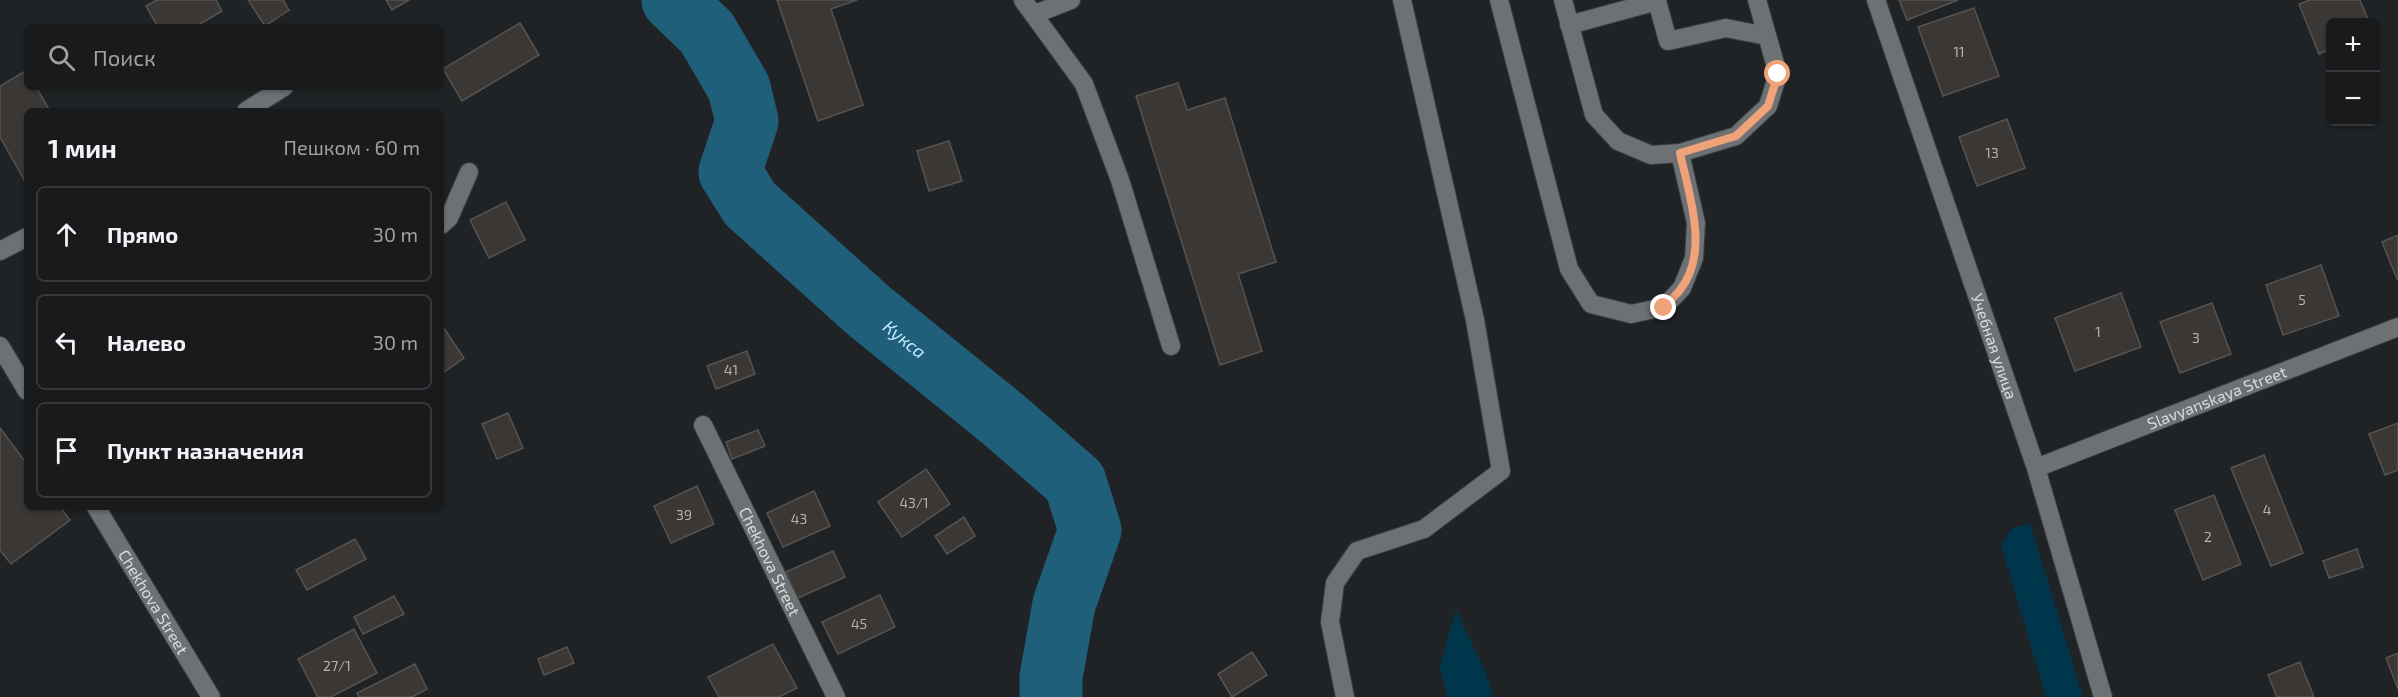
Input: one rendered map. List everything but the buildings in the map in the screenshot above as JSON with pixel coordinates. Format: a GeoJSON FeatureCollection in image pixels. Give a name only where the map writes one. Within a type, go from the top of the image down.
{"type":"FeatureCollection","features":[{"type":"Feature","properties":{"kind":"street"},"geometry":{"type":"LineString","coordinates":[[1023,0],[1084,84],[1120,180],[1172,345]]}},
{"type":"Feature","properties":{"kind":"street"},"geometry":{"type":"LineString","coordinates":[[1035,15],[1071,0]]}},
{"type":"Feature","properties":{"kind":"street"},"geometry":{"type":"LineString","coordinates":[[1345,697],[1330,622],[1335,583],[1357,551],[1424,529],[1501,471],[1474,320],[1402,0]]}},
{"type":"Feature","properties":{"kind":"street"},"geometry":{"type":"LineString","coordinates":[[1499,0],[1569,269],[1591,304],[1631,314],[1664,308],[1682,288],[1694,258],[1696,223],[1680,153]]}},
{"type":"Feature","properties":{"kind":"street"},"geometry":{"type":"LineString","coordinates":[[1563,1],[1594,115],[1618,141],[1651,155],[1680,153],[1736,136],[1768,106],[1778,74],[1757,0]]}},
{"type":"Feature","properties":{"kind":"street","name":"Учебная улица"},"geometry":{"type":"LineString","coordinates":[[1876,0],[2036,468],[2103,697]]}},
{"type":"Feature","properties":{"kind":"street"},"geometry":{"type":"LineString","coordinates":[[1569,26],[1657,1],[1668,41],[1726,28],[1767,36]]}},
{"type":"Feature","properties":{"kind":"street"},"geometry":{"type":"LineString","coordinates":[[251,108],[279,90]]}},
{"type":"Feature","properties":{"kind":"street"},"geometry":{"type":"LineString","coordinates":[[444,222],[449,218],[469,172]]}},
{"type":"Feature","properties":{"kind":"street"},"geometry":{"type":"LineString","coordinates":[[0,252],[24,239]]}},
{"type":"Feature","properties":{"kind":"street","name":"Slavyanskaya Street"},"geometry":{"type":"LineString","coordinates":[[2036,468],[2398,327]]}},
{"type":"Feature","properties":{"kind":"street"},"geometry":{"type":"LineString","coordinates":[[0,346],[24,386]]}},
{"type":"Feature","properties":{"kind":"street","name":"Chekhova Street"},"geometry":{"type":"LineString","coordinates":[[703,425],[836,697]]}},
{"type":"Feature","properties":{"kind":"street","name":"Chekhova Street"},"geometry":{"type":"LineString","coordinates":[[98,510],[211,697]]}},
{"type":"Feature","properties":{"kind":"shaded area"},"geometry":{"type":"Polygon","coordinates":[[[2030,523],[2083,697],[2046,697],[2001,545],[2012,528],[2030,523]]]}},
{"type":"Feature","properties":{"kind":"shaded area"},"geometry":{"type":"Polygon","coordinates":[[[1456,610],[1486,673],[1493,697],[1447,697],[1440,666],[1456,610]]]}},
{"type":"Feature","properties":{"kind":"waterway","name":"Кукса"},"geometry":{"type":"LineString","coordinates":[[673,0],[707,33],[739,88],[747,121],[730,172],[750,204],[869,311],[1004,420],[1075,482],[1090,530],[1064,604],[1051,677],[1051,697]]}},
{"type":"Feature","properties":{"kind":"route"},"geometry":{"type":"LineString","coordinates":[[1664,308],[1682,288],[1694,258],[1696,223],[1680,153],[1736,136],[1768,106],[1778,74]]}}]}
